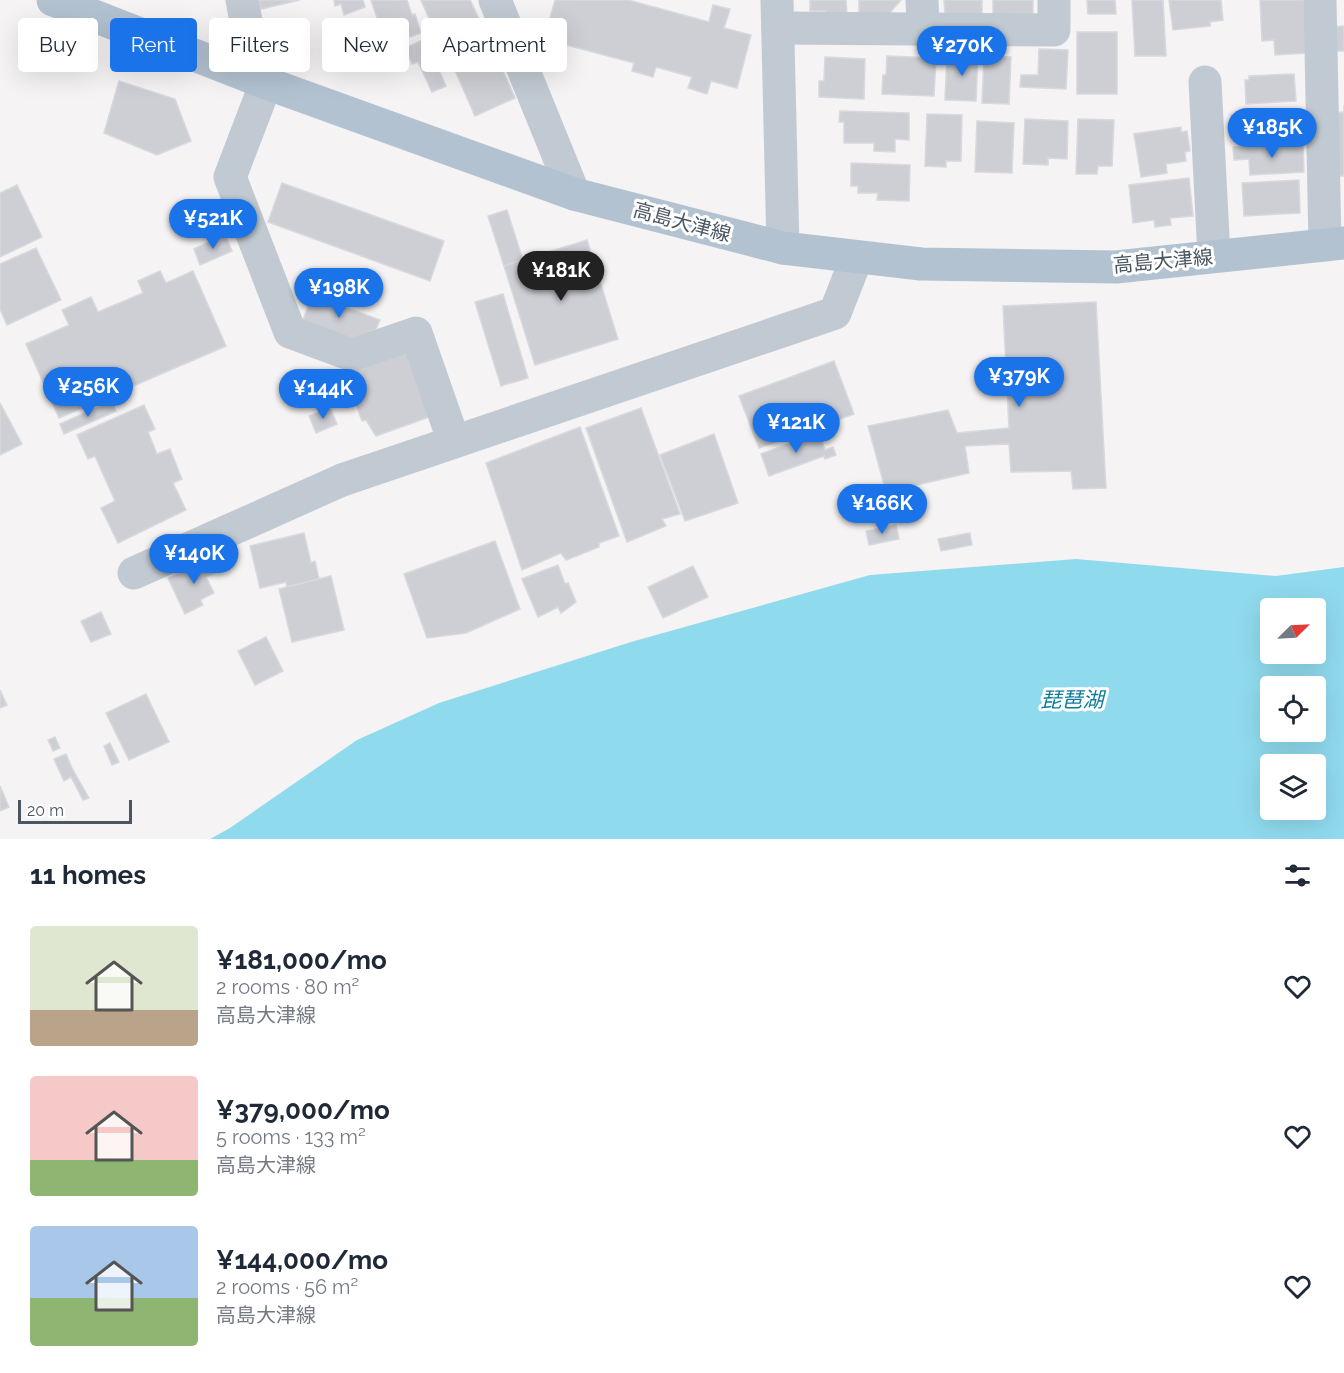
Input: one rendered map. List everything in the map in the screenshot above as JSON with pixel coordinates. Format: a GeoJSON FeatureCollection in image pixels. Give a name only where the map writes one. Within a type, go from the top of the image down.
{"type":"FeatureCollection","features":[{"type":"Feature","properties":{"kind":"main road","name":"高島大津線"},"geometry":{"type":"LineString","coordinates":[[53,0],[261,81],[574,194],[783,248],[921,264],[1116,267],[1335,244]]}},
{"type":"Feature","properties":{"kind":"street"},"geometry":{"type":"LineString","coordinates":[[242,0],[261,81],[230,177],[290,332],[352,355],[416,333],[454,442]]}},
{"type":"Feature","properties":{"kind":"street"},"geometry":{"type":"LineString","coordinates":[[495,0],[574,194]]}},
{"type":"Feature","properties":{"kind":"street"},"geometry":{"type":"LineString","coordinates":[[783,248],[777,14],[922,15],[1054,30],[1054,0]]}},
{"type":"Feature","properties":{"kind":"street"},"geometry":{"type":"LineString","coordinates":[[1320,0],[1335,244]]}},
{"type":"Feature","properties":{"kind":"street"},"geometry":{"type":"LineString","coordinates":[[1205,82],[1214,256]]}},
{"type":"Feature","properties":{"kind":"street"},"geometry":{"type":"LineString","coordinates":[[134,573],[342,480],[835,313],[857,257]]}},
{"type":"Feature","properties":{"kind":"water","name":"琵琶湖"},"geometry":{"type":"Polygon","coordinates":[[[1076,559],[1276,576],[1344,567],[1344,839],[210,839],[230,828],[357,740],[439,703],[631,642],[870,575],[1076,559]]]}},
{"type":"Feature","properties":{"kind":"building"},"geometry":{"type":"Polygon","coordinates":[[[259,0],[300,0],[261,9],[259,0]]]}},
{"type":"Feature","properties":{"kind":"building"},"geometry":{"type":"Polygon","coordinates":[[[334,0],[363,0],[365,7],[344,15],[341,4],[335,6],[334,0]]]}},
{"type":"Feature","properties":{"kind":"building"},"geometry":{"type":"Polygon","coordinates":[[[371,0],[407,0],[412,15],[415,14],[421,33],[409,37],[409,18],[377,18],[371,0]]]}},
{"type":"Feature","properties":{"kind":"building"},"geometry":{"type":"Polygon","coordinates":[[[421,0],[470,0],[478,18],[429,18],[421,0]]]}},
{"type":"Feature","properties":{"kind":"building"},"geometry":{"type":"Polygon","coordinates":[[[555,0],[628,0],[709,22],[713,5],[730,9],[724,28],[751,35],[737,88],[711,81],[707,94],[688,88],[692,77],[656,67],[653,77],[632,71],[634,63],[567,45],[567,18],[550,18],[555,0]]]}},
{"type":"Feature","properties":{"kind":"building"},"geometry":{"type":"Polygon","coordinates":[[[810,0],[846,0],[847,14],[810,11],[810,0]]]}},
{"type":"Feature","properties":{"kind":"building"},"geometry":{"type":"Polygon","coordinates":[[[859,0],[901,0],[888,15],[859,15],[859,0]]]}},
{"type":"Feature","properties":{"kind":"building"},"geometry":{"type":"Polygon","coordinates":[[[944,0],[982,0],[982,14],[945,14],[944,0]]]}},
{"type":"Feature","properties":{"kind":"building"},"geometry":{"type":"Polygon","coordinates":[[[993,0],[1033,0],[1033,17],[993,18],[993,0]]]}},
{"type":"Feature","properties":{"kind":"building"},"geometry":{"type":"Polygon","coordinates":[[[1087,0],[1115,0],[1116,14],[1088,14],[1087,0]]]}},
{"type":"Feature","properties":{"kind":"building"},"geometry":{"type":"Polygon","coordinates":[[[1132,0],[1163,0],[1166,56],[1135,56],[1132,0]]]}},
{"type":"Feature","properties":{"kind":"building"},"geometry":{"type":"Polygon","coordinates":[[[1169,0],[1221,0],[1223,20],[1210,22],[1210,26],[1173,30],[1169,0]]]}},
{"type":"Feature","properties":{"kind":"building"},"geometry":{"type":"Polygon","coordinates":[[[1260,0],[1304,0],[1307,53],[1275,55],[1274,40],[1262,41],[1260,0]]]}},
{"type":"Feature","properties":{"kind":"building"},"geometry":{"type":"Polygon","coordinates":[[[1344,26],[1344,51],[1333,51],[1331,27],[1344,26]]]}},
{"type":"Feature","properties":{"kind":"building"},"geometry":{"type":"Polygon","coordinates":[[[1077,32],[1117,32],[1117,94],[1077,94],[1077,32]]]}},
{"type":"Feature","properties":{"kind":"building"},"geometry":{"type":"Polygon","coordinates":[[[421,41],[421,68],[418,62],[412,64],[409,57],[409,46],[421,41]]]}},
{"type":"Feature","properties":{"kind":"building"},"geometry":{"type":"Polygon","coordinates":[[[1039,49],[1068,50],[1066,89],[1020,87],[1021,75],[1038,75],[1039,49]]]}},
{"type":"Feature","properties":{"kind":"building"},"geometry":{"type":"Polygon","coordinates":[[[947,53],[978,54],[976,101],[945,100],[947,53]]]}},
{"type":"Feature","properties":{"kind":"building"},"geometry":{"type":"Polygon","coordinates":[[[887,56],[936,58],[934,96],[882,94],[887,56]]]}},
{"type":"Feature","properties":{"kind":"building"},"geometry":{"type":"Polygon","coordinates":[[[984,56],[1011,57],[1009,104],[982,103],[984,56]]]}},
{"type":"Feature","properties":{"kind":"building"},"geometry":{"type":"Polygon","coordinates":[[[825,57],[865,59],[864,99],[819,97],[819,81],[824,81],[825,57]]]}},
{"type":"Feature","properties":{"kind":"building"},"geometry":{"type":"Polygon","coordinates":[[[423,72],[440,72],[446,86],[432,92],[423,72]]]}},
{"type":"Feature","properties":{"kind":"building"},"geometry":{"type":"Polygon","coordinates":[[[456,72],[504,72],[515,98],[475,116],[456,72]]]}},
{"type":"Feature","properties":{"kind":"building"},"geometry":{"type":"Polygon","coordinates":[[[1294,74],[1296,101],[1246,104],[1245,80],[1249,80],[1249,76],[1294,74]]]}},
{"type":"Feature","properties":{"kind":"building"},"geometry":{"type":"Polygon","coordinates":[[[119,81],[175,99],[191,141],[157,155],[104,133],[119,81]]]}},
{"type":"Feature","properties":{"kind":"building"},"geometry":{"type":"Polygon","coordinates":[[[1299,109],[1301,134],[1245,137],[1244,123],[1232,124],[1231,115],[1244,114],[1244,112],[1299,109]]]}},
{"type":"Feature","properties":{"kind":"building"},"geometry":{"type":"Polygon","coordinates":[[[840,111],[909,113],[909,140],[895,139],[895,152],[874,151],[874,143],[844,143],[844,122],[839,122],[840,111]]]}},
{"type":"Feature","properties":{"kind":"building"},"geometry":{"type":"Polygon","coordinates":[[[1344,112],[1344,176],[1337,176],[1334,113],[1344,112]]]}},
{"type":"Feature","properties":{"kind":"building"},"geometry":{"type":"Polygon","coordinates":[[[927,114],[962,115],[961,161],[946,161],[946,167],[925,166],[927,114]]]}},
{"type":"Feature","properties":{"kind":"building"},"geometry":{"type":"Polygon","coordinates":[[[1025,119],[1068,121],[1067,159],[1048,158],[1048,165],[1023,164],[1025,119]]]}},
{"type":"Feature","properties":{"kind":"building"},"geometry":{"type":"Polygon","coordinates":[[[1078,119],[1114,120],[1112,166],[1098,166],[1097,174],[1076,174],[1078,119]]]}},
{"type":"Feature","properties":{"kind":"building"},"geometry":{"type":"Polygon","coordinates":[[[977,121],[1014,123],[1012,173],[975,172],[977,121]]]}},
{"type":"Feature","properties":{"kind":"building"},"geometry":{"type":"Polygon","coordinates":[[[1181,127],[1181,132],[1187,131],[1190,151],[1185,152],[1186,161],[1166,164],[1167,173],[1141,177],[1134,134],[1181,127]]]}},
{"type":"Feature","properties":{"kind":"building"},"geometry":{"type":"Polygon","coordinates":[[[1303,144],[1304,172],[1250,175],[1249,159],[1234,160],[1233,147],[1303,144]]]}},
{"type":"Feature","properties":{"kind":"building"},"geometry":{"type":"Polygon","coordinates":[[[851,163],[910,165],[909,201],[877,200],[878,193],[858,193],[858,186],[851,186],[851,163]]]}},
{"type":"Feature","properties":{"kind":"building"},"geometry":{"type":"Polygon","coordinates":[[[1189,178],[1193,216],[1170,218],[1171,225],[1155,227],[1154,220],[1133,223],[1129,185],[1189,178]]]}},
{"type":"Feature","properties":{"kind":"building"},"geometry":{"type":"Polygon","coordinates":[[[1299,180],[1300,213],[1244,216],[1242,183],[1299,180]]]}},
{"type":"Feature","properties":{"kind":"building"},"geometry":{"type":"Polygon","coordinates":[[[282,183],[444,241],[430,281],[268,222],[282,183]]]}},
{"type":"Feature","properties":{"kind":"building"},"geometry":{"type":"Polygon","coordinates":[[[17,185],[42,237],[0,257],[0,193],[17,185]]]}},
{"type":"Feature","properties":{"kind":"building"},"geometry":{"type":"Polygon","coordinates":[[[507,210],[523,260],[504,266],[488,216],[507,210]]]}},
{"type":"Feature","properties":{"kind":"building"},"geometry":{"type":"Polygon","coordinates":[[[225,234],[232,251],[200,265],[194,249],[225,234]]]}},
{"type":"Feature","properties":{"kind":"building"},"geometry":{"type":"Polygon","coordinates":[[[587,240],[618,339],[535,365],[504,266],[587,240]]]}},
{"type":"Feature","properties":{"kind":"building"},"geometry":{"type":"Polygon","coordinates":[[[36,248],[61,300],[7,325],[0,309],[0,264],[36,248]]]}},
{"type":"Feature","properties":{"kind":"building"},"geometry":{"type":"Polygon","coordinates":[[[160,271],[166,283],[193,271],[226,346],[59,418],[26,344],[69,325],[62,310],[91,297],[98,312],[143,293],[138,281],[160,271]]]}},
{"type":"Feature","properties":{"kind":"building"},"geometry":{"type":"Polygon","coordinates":[[[503,294],[528,378],[501,386],[475,302],[503,294]]]}},
{"type":"Feature","properties":{"kind":"building"},"geometry":{"type":"Polygon","coordinates":[[[312,295],[380,320],[376,329],[354,339],[303,320],[312,295]]]}},
{"type":"Feature","properties":{"kind":"building"},"geometry":{"type":"Polygon","coordinates":[[[1096,302],[1106,488],[1073,489],[1071,471],[1011,472],[1009,444],[965,446],[969,473],[886,492],[868,426],[948,410],[957,433],[1009,428],[1003,306],[1096,302]]]}},
{"type":"Feature","properties":{"kind":"building"},"geometry":{"type":"Polygon","coordinates":[[[406,352],[429,417],[376,436],[366,420],[362,421],[345,374],[406,352]]]}},
{"type":"Feature","properties":{"kind":"building"},"geometry":{"type":"Polygon","coordinates":[[[834,361],[854,414],[759,448],[739,396],[834,361]]]}},
{"type":"Feature","properties":{"kind":"building"},"geometry":{"type":"Polygon","coordinates":[[[112,401],[116,411],[64,434],[60,424],[112,401]]]}},
{"type":"Feature","properties":{"kind":"building"},"geometry":{"type":"Polygon","coordinates":[[[0,403],[22,444],[0,455],[0,403]]]}},
{"type":"Feature","properties":{"kind":"building"},"geometry":{"type":"Polygon","coordinates":[[[144,405],[155,429],[148,432],[157,454],[170,449],[182,479],[173,483],[186,510],[118,543],[101,508],[115,501],[95,456],[88,459],[77,435],[144,405]]]}},
{"type":"Feature","properties":{"kind":"building"},"geometry":{"type":"Polygon","coordinates":[[[330,408],[337,424],[316,433],[309,416],[330,408]]]}},
{"type":"Feature","properties":{"kind":"building"},"geometry":{"type":"Polygon","coordinates":[[[641,408],[680,514],[662,519],[666,526],[627,542],[586,428],[641,408]]]}},
{"type":"Feature","properties":{"kind":"building"},"geometry":{"type":"Polygon","coordinates":[[[580,427],[619,536],[599,543],[599,547],[566,560],[561,553],[522,570],[486,463],[580,427]]]}},
{"type":"Feature","properties":{"kind":"building"},"geometry":{"type":"Polygon","coordinates":[[[819,433],[825,450],[833,447],[836,455],[825,459],[824,456],[769,476],[761,454],[819,433]]]}},
{"type":"Feature","properties":{"kind":"building"},"geometry":{"type":"Polygon","coordinates":[[[714,434],[738,503],[685,521],[660,455],[714,434]]]}},
{"type":"Feature","properties":{"kind":"building"},"geometry":{"type":"Polygon","coordinates":[[[896,525],[899,539],[869,545],[866,531],[896,525]]]}},
{"type":"Feature","properties":{"kind":"building"},"geometry":{"type":"Polygon","coordinates":[[[304,533],[311,563],[315,561],[319,579],[287,587],[286,582],[260,588],[250,546],[304,533]]]}},
{"type":"Feature","properties":{"kind":"building"},"geometry":{"type":"Polygon","coordinates":[[[970,533],[972,545],[941,551],[938,539],[970,533]]]}},
{"type":"Feature","properties":{"kind":"building"},"geometry":{"type":"Polygon","coordinates":[[[495,541],[520,609],[466,633],[427,638],[404,574],[495,541]]]}},
{"type":"Feature","properties":{"kind":"building"},"geometry":{"type":"Polygon","coordinates":[[[219,560],[224,569],[206,577],[214,593],[200,600],[203,605],[185,614],[168,578],[201,562],[204,567],[219,560]]]}},
{"type":"Feature","properties":{"kind":"building"},"geometry":{"type":"Polygon","coordinates":[[[558,565],[565,584],[568,583],[576,602],[561,613],[558,607],[538,617],[522,579],[558,565]]]}},
{"type":"Feature","properties":{"kind":"building"},"geometry":{"type":"Polygon","coordinates":[[[693,566],[708,597],[663,618],[648,587],[693,566]]]}},
{"type":"Feature","properties":{"kind":"building"},"geometry":{"type":"Polygon","coordinates":[[[331,576],[344,630],[292,642],[279,589],[331,576]]]}},
{"type":"Feature","properties":{"kind":"building"},"geometry":{"type":"Polygon","coordinates":[[[101,612],[111,634],[91,642],[81,621],[101,612]]]}},
{"type":"Feature","properties":{"kind":"building"},"geometry":{"type":"Polygon","coordinates":[[[266,637],[283,671],[255,685],[238,651],[266,637]]]}},
{"type":"Feature","properties":{"kind":"building"},"geometry":{"type":"Polygon","coordinates":[[[0,690],[7,705],[0,708],[0,690]]]}},
{"type":"Feature","properties":{"kind":"building"},"geometry":{"type":"Polygon","coordinates":[[[146,694],[169,742],[129,760],[106,713],[146,694]]]}},
{"type":"Feature","properties":{"kind":"building"},"geometry":{"type":"Polygon","coordinates":[[[55,737],[60,748],[53,751],[48,740],[55,737]]]}},
{"type":"Feature","properties":{"kind":"building"},"geometry":{"type":"Polygon","coordinates":[[[110,743],[119,762],[112,765],[104,746],[110,743]]]}},
{"type":"Feature","properties":{"kind":"building"},"geometry":{"type":"Polygon","coordinates":[[[66,754],[89,798],[83,800],[71,777],[64,781],[54,759],[66,754]]]}},
{"type":"Feature","properties":{"kind":"building"},"geometry":{"type":"Polygon","coordinates":[[[0,786],[9,807],[0,811],[0,786]]]}}]}
